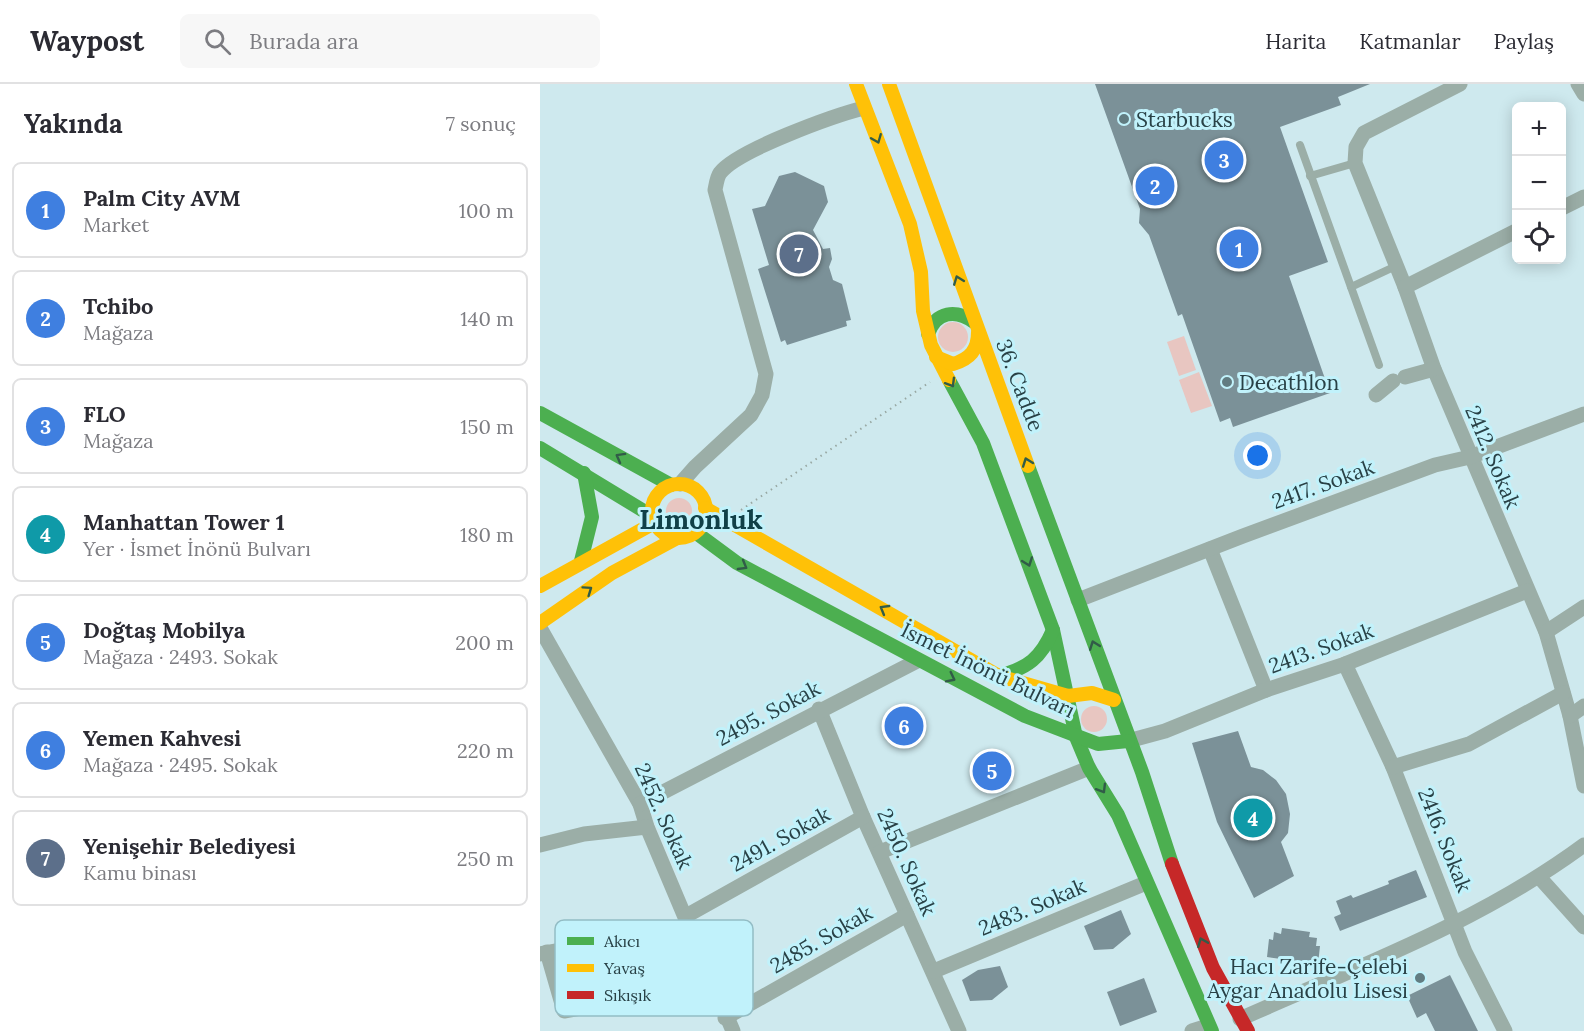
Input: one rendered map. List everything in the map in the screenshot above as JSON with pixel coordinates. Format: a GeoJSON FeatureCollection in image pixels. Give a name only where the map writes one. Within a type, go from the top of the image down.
{"type":"FeatureCollection","features":[{"type":"Feature","properties":{"kind":"main road"},"geometry":{"type":"LineString","coordinates":[[856,84],[910,224],[921,272],[923,311],[936,357],[984,443],[1053,630],[1076,737],[1098,744],[1128,741]]}},
{"type":"Feature","properties":{"kind":"main road","name":"36. Cadde"},"geometry":{"type":"LineString","coordinates":[[889,84],[1114,700]]}},
{"type":"Feature","properties":{"kind":"main road"},"geometry":{"type":"LineString","coordinates":[[928,334],[932,323],[945,314],[961,313],[976,327],[978,346],[968,359],[953,364],[936,357]]}},
{"type":"Feature","properties":{"kind":"main road"},"geometry":{"type":"LineString","coordinates":[[540,412],[676,484],[697,491],[705,508],[701,525],[695,532],[677,538],[612,573],[540,625]]}},
{"type":"Feature","properties":{"kind":"main road"},"geometry":{"type":"LineString","coordinates":[[540,448],[584,473],[653,519],[660,530],[677,538]]}},
{"type":"Feature","properties":{"kind":"main road"},"geometry":{"type":"LineString","coordinates":[[581,561],[592,529],[593,503],[584,473]]}},
{"type":"Feature","properties":{"kind":"main road"},"geometry":{"type":"LineString","coordinates":[[653,519],[652,508],[658,494],[676,484]]}},
{"type":"Feature","properties":{"kind":"main road","name":"İsmet İnönü Bulvarı"},"geometry":{"type":"LineString","coordinates":[[705,508],[728,519],[999,676],[1068,696],[1092,693],[1114,700]]}},
{"type":"Feature","properties":{"kind":"main road"},"geometry":{"type":"LineString","coordinates":[[540,586],[653,519]]}},
{"type":"Feature","properties":{"kind":"main road","name":"İsmet İnönü Bulvarı"},"geometry":{"type":"LineString","coordinates":[[695,532],[737,563],[916,661],[1025,716],[1076,737],[1089,768],[1118,815],[1210,1028]]}},
{"type":"Feature","properties":{"kind":"main road"},"geometry":{"type":"LineString","coordinates":[[999,676],[1022,670],[1042,655],[1053,630]]}},
{"type":"Feature","properties":{"kind":"main road"},"geometry":{"type":"LineString","coordinates":[[1114,700],[1128,741],[1142,772],[1182,890],[1213,968],[1244,1025]]}},
{"type":"Feature","properties":{"kind":"street","name":"2412. Sokak"},"geometry":{"type":"LineString","coordinates":[[1460,84],[1364,134],[1356,147],[1355,163],[1405,287],[1434,369],[1546,632],[1570,716],[1584,786]]}},
{"type":"Feature","properties":{"kind":"street"},"geometry":{"type":"LineString","coordinates":[[1578,84],[1584,94]]}},
{"type":"Feature","properties":{"kind":"street"},"geometry":{"type":"LineString","coordinates":[[676,484],[751,415],[762,395],[766,374],[761,347],[715,190],[720,173],[744,156],[837,114],[864,108]]}},
{"type":"Feature","properties":{"kind":"street"},"geometry":{"type":"LineString","coordinates":[[1566,206],[1584,197]]}},
{"type":"Feature","properties":{"kind":"street"},"geometry":{"type":"LineString","coordinates":[[1405,287],[1512,233]]}},
{"type":"Feature","properties":{"kind":"street"},"geometry":{"type":"LineString","coordinates":[[1376,395],[1399,379],[1434,369]]}},
{"type":"Feature","properties":{"kind":"street","name":"2417. Sokak"},"geometry":{"type":"LineString","coordinates":[[1078,600],[1436,465],[1470,457],[1584,414]]}},
{"type":"Feature","properties":{"kind":"street"},"geometry":{"type":"LineString","coordinates":[[1210,549],[1266,690]]}},
{"type":"Feature","properties":{"kind":"street","name":"2413. Sokak"},"geometry":{"type":"LineString","coordinates":[[1128,741],[1165,731],[1266,690],[1345,664],[1527,591]]}},
{"type":"Feature","properties":{"kind":"street"},"geometry":{"type":"LineString","coordinates":[[1546,632],[1584,607]]}},
{"type":"Feature","properties":{"kind":"street","name":"2452. Sokak"},"geometry":{"type":"LineString","coordinates":[[540,625],[640,804],[647,827],[688,920]]}},
{"type":"Feature","properties":{"kind":"street","name":"2495. Sokak"},"geometry":{"type":"LineString","coordinates":[[640,804],[819,709],[916,661]]}},
{"type":"Feature","properties":{"kind":"street","name":"2416. Sokak"},"geometry":{"type":"LineString","coordinates":[[1345,664],[1393,767],[1456,923],[1465,952],[1505,1031]]}},
{"type":"Feature","properties":{"kind":"street"},"geometry":{"type":"LineString","coordinates":[[1393,767],[1469,744],[1563,693]]}},
{"type":"Feature","properties":{"kind":"street"},"geometry":{"type":"LineString","coordinates":[[1570,716],[1584,706]]}},
{"type":"Feature","properties":{"kind":"street","name":"2450. Sokak"},"geometry":{"type":"LineString","coordinates":[[819,709],[863,817],[959,1031]]}},
{"type":"Feature","properties":{"kind":"street"},"geometry":{"type":"LineString","coordinates":[[880,852],[1089,768]]}},
{"type":"Feature","properties":{"kind":"street","name":"2491. Sokak"},"geometry":{"type":"LineString","coordinates":[[690,920],[863,817]]}},
{"type":"Feature","properties":{"kind":"street"},"geometry":{"type":"LineString","coordinates":[[540,845],[584,834],[647,827]]}},
{"type":"Feature","properties":{"kind":"street"},"geometry":{"type":"LineString","coordinates":[[1244,1025],[1456,923],[1540,878],[1584,845]]}},
{"type":"Feature","properties":{"kind":"street"},"geometry":{"type":"LineString","coordinates":[[1540,878],[1584,927]]}},
{"type":"Feature","properties":{"kind":"street","name":"2483. Sokak"},"geometry":{"type":"LineString","coordinates":[[934,971],[1146,883]]}},
{"type":"Feature","properties":{"kind":"street","name":"2485. Sokak"},"geometry":{"type":"LineString","coordinates":[[753,1010],[907,915]]}},
{"type":"Feature","properties":{"kind":"street"},"geometry":{"type":"LineString","coordinates":[[544,953],[555,985]]}},
{"type":"Feature","properties":{"kind":"street","name":"2485. Sokak"},"geometry":{"type":"LineString","coordinates":[[729,1025],[744,1016]]}},
{"type":"Feature","properties":{"kind":"street"},"geometry":{"type":"LineString","coordinates":[[1192,1031],[1210,1028]]}},
{"type":"Feature","properties":{"kind":"lane"},"geometry":{"type":"LineString","coordinates":[[1300,145],[1378,365]]}},
{"type":"Feature","properties":{"kind":"lane"},"geometry":{"type":"LineString","coordinates":[[1310,176],[1355,163]]}},
{"type":"Feature","properties":{"kind":"lane"},"geometry":{"type":"LineString","coordinates":[[1351,287],[1396,266]]}},
{"type":"Feature","properties":{"kind":"path"},"geometry":{"type":"LineString","coordinates":[[728,519],[930,382]]}},
{"type":"Feature","properties":{"kind":"shaded area"},"geometry":{"type":"Polygon","coordinates":[[[953,322],[964,326],[968,337],[964,348],[953,352],[942,348],[938,337],[942,326],[953,322]]]}},
{"type":"Feature","properties":{"kind":"shaded area"},"geometry":{"type":"Polygon","coordinates":[[[1184,336],[1196,370],[1179,376],[1167,342],[1184,336]]]}},
{"type":"Feature","properties":{"kind":"shaded area"},"geometry":{"type":"Polygon","coordinates":[[[1199,372],[1212,406],[1191,413],[1179,380],[1199,372]]]}},
{"type":"Feature","properties":{"kind":"shaded area"},"geometry":{"type":"Polygon","coordinates":[[[679,498],[688,502],[692,511],[688,520],[679,524],[670,520],[666,511],[670,502],[679,498]]]}},
{"type":"Feature","properties":{"kind":"shaded area"},"geometry":{"type":"Polygon","coordinates":[[[1094,706],[1103,710],[1107,719],[1103,728],[1094,732],[1085,728],[1081,719],[1085,710],[1094,706]]]}},
{"type":"Feature","properties":{"kind":"building"},"geometry":{"type":"Polygon","coordinates":[[[1095,84],[1370,84],[1338,97],[1341,105],[1280,127],[1328,262],[1289,276],[1330,393],[1233,427],[1230,418],[1220,422],[1182,314],[1178,316],[1149,235],[1139,223],[1140,209],[1095,84]]]}},
{"type":"Feature","properties":{"kind":"building"},"geometry":{"type":"Polygon","coordinates":[[[795,172],[824,186],[828,202],[813,230],[823,249],[830,248],[832,259],[829,267],[833,280],[842,284],[851,320],[846,321],[847,326],[787,345],[785,340],[781,342],[758,269],[769,265],[752,209],[765,206],[779,176],[795,172]]]}},
{"type":"Feature","properties":{"kind":"building"},"geometry":{"type":"Polygon","coordinates":[[[1238,731],[1251,767],[1263,770],[1276,780],[1286,794],[1290,814],[1288,833],[1281,842],[1294,876],[1254,898],[1217,822],[1192,743],[1238,731]]]}},
{"type":"Feature","properties":{"kind":"building"},"geometry":{"type":"Polygon","coordinates":[[[1416,870],[1427,897],[1340,931],[1334,917],[1341,914],[1336,901],[1351,895],[1353,898],[1389,884],[1388,881],[1416,870]]]}},
{"type":"Feature","properties":{"kind":"building"},"geometry":{"type":"Polygon","coordinates":[[[1121,910],[1131,934],[1113,949],[1094,950],[1084,926],[1121,910]]]}},
{"type":"Feature","properties":{"kind":"building"},"geometry":{"type":"Polygon","coordinates":[[[1282,928],[1310,932],[1309,937],[1317,938],[1316,946],[1320,946],[1318,964],[1267,957],[1269,939],[1273,940],[1274,932],[1281,934],[1282,928]]]}},
{"type":"Feature","properties":{"kind":"building"},"geometry":{"type":"Polygon","coordinates":[[[1000,966],[1008,987],[992,1000],[970,1001],[962,980],[978,970],[1000,966]]]}},
{"type":"Feature","properties":{"kind":"building"},"geometry":{"type":"Polygon","coordinates":[[[1450,975],[1478,1031],[1435,1031],[1426,1013],[1417,1018],[1407,996],[1450,975]]]}},
{"type":"Feature","properties":{"kind":"building"},"geometry":{"type":"Polygon","coordinates":[[[1144,978],[1157,1012],[1120,1026],[1107,992],[1144,978]]]}},
{"type":"Feature","properties":{"kind":"traffic: fast"},"geometry":{"type":"LineString","coordinates":[[928,334],[936,321],[947,314],[960,315],[974,322]]}},
{"type":"Feature","properties":{"kind":"traffic: fast"},"geometry":{"type":"LineString","coordinates":[[949,380],[983,443],[1053,630],[1076,737],[1089,768],[1118,815],[1212,1031]]}},
{"type":"Feature","properties":{"kind":"traffic: fast"},"geometry":{"type":"LineString","coordinates":[[540,413],[671,485]]}},
{"type":"Feature","properties":{"kind":"traffic: fast"},"geometry":{"type":"LineString","coordinates":[[540,448],[652,516]]}},
{"type":"Feature","properties":{"kind":"traffic: fast"},"geometry":{"type":"LineString","coordinates":[[1028,466],[1142,772],[1172,864]]}},
{"type":"Feature","properties":{"kind":"traffic: fast"},"geometry":{"type":"LineString","coordinates":[[581,561],[592,517],[584,473]]}},
{"type":"Feature","properties":{"kind":"traffic: fast"},"geometry":{"type":"LineString","coordinates":[[695,532],[737,563],[1025,716],[1098,744],[1128,741]]}},
{"type":"Feature","properties":{"kind":"traffic: fast"},"geometry":{"type":"LineString","coordinates":[[999,676],[1026,665],[1038,655],[1053,630]]}},
{"type":"Feature","properties":{"kind":"traffic: slow"},"geometry":{"type":"LineString","coordinates":[[856,84],[910,224],[921,272],[923,311],[931,345],[949,380]]}},
{"type":"Feature","properties":{"kind":"traffic: slow"},"geometry":{"type":"LineString","coordinates":[[889,84],[1028,466]]}},
{"type":"Feature","properties":{"kind":"traffic: slow"},"geometry":{"type":"LineString","coordinates":[[936,357],[953,364],[964,359],[975,349],[978,332]]}},
{"type":"Feature","properties":{"kind":"traffic: slow"},"geometry":{"type":"LineString","coordinates":[[679,484],[689,486],[698,492],[704,501],[706,511],[704,521],[698,530],[689,536],[679,538],[669,536],[660,530],[654,521],[652,511],[654,501],[660,492],[669,486],[679,484]]}},
{"type":"Feature","properties":{"kind":"traffic: slow"},"geometry":{"type":"LineString","coordinates":[[705,508],[999,676],[1068,696],[1092,693],[1114,700]]}},
{"type":"Feature","properties":{"kind":"traffic: slow"},"geometry":{"type":"LineString","coordinates":[[540,586],[654,523]]}},
{"type":"Feature","properties":{"kind":"traffic: slow"},"geometry":{"type":"LineString","coordinates":[[540,623],[612,573],[677,538]]}},
{"type":"Feature","properties":{"kind":"traffic: jam"},"geometry":{"type":"LineString","coordinates":[[1172,864],[1213,968],[1248,1031]]}},
{"type":"Feature","properties":{"kind":"place","name":"Starbucks"},"geometry":{"type":"Point","coordinates":[1124,119]}},
{"type":"Feature","properties":{"kind":"place","name":"FLO"},"geometry":{"type":"Point","coordinates":[1224,160]}},
{"type":"Feature","properties":{"kind":"place","name":"Tchibo"},"geometry":{"type":"Point","coordinates":[1155,186]}},
{"type":"Feature","properties":{"kind":"place","name":"Palm City AVM"},"geometry":{"type":"Point","coordinates":[1239,249]}},
{"type":"Feature","properties":{"kind":"place","name":"Yenişehir Belediyesi"},"geometry":{"type":"Point","coordinates":[799,254]}},
{"type":"Feature","properties":{"kind":"place","name":"Decathlon"},"geometry":{"type":"Point","coordinates":[1227,382]}},
{"type":"Feature","properties":{"kind":"place","name":"Yemen Kahvesi"},"geometry":{"type":"Point","coordinates":[904,726]}},
{"type":"Feature","properties":{"kind":"place","name":"Doğtaş Mobilya"},"geometry":{"type":"Point","coordinates":[992,771]}},
{"type":"Feature","properties":{"kind":"place","name":"Manhattan Tower 1"},"geometry":{"type":"Point","coordinates":[1253,818]}},
{"type":"Feature","properties":{"kind":"place","name":"Hacı Zarife-Çelebi Aygar Anadolu Lisesi"},"geometry":{"type":"Point","coordinates":[1420,978]}},
{"type":"Feature","properties":{"kind":"district","name":"Limonluk"},"geometry":{"type":"Point","coordinates":[701,519]}}]}
